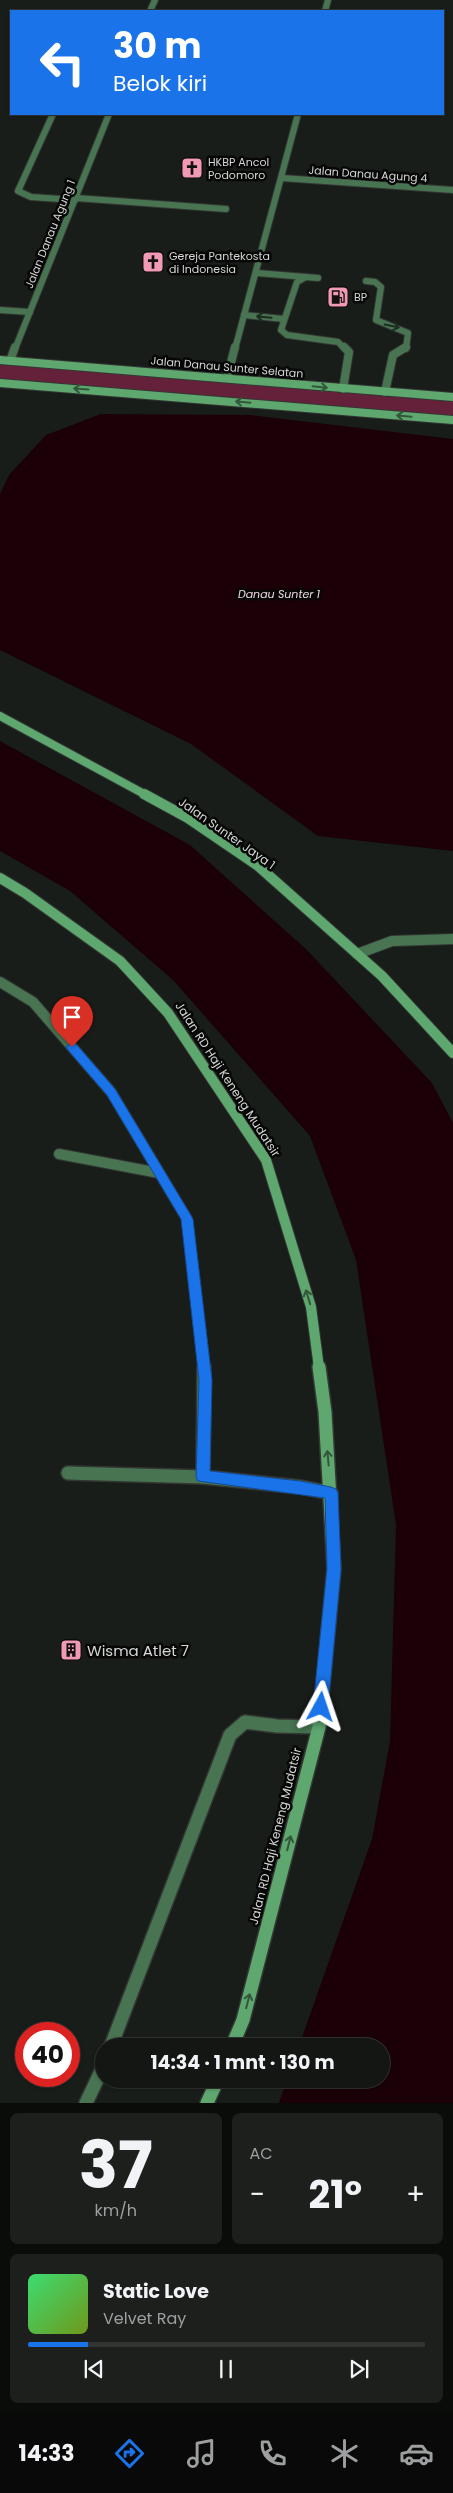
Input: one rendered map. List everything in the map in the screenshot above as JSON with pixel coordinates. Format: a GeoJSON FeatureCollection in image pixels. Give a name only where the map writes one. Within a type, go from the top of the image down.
{"type":"FeatureCollection","features":[{"type":"Feature","properties":{"kind":"street"},"geometry":{"type":"LineString","coordinates":[[53,115],[18,191],[31,197],[226,209]]}},
{"type":"Feature","properties":{"kind":"street","name":"Jalan Danau Agung 1"},"geometry":{"type":"LineString","coordinates":[[10,361],[109,115]]}},
{"type":"Feature","properties":{"kind":"street"},"geometry":{"type":"LineString","coordinates":[[227,378],[298,115]]}},
{"type":"Feature","properties":{"kind":"street","name":"Jalan Danau Agung 4"},"geometry":{"type":"LineString","coordinates":[[282,178],[453,190]]}},
{"type":"Feature","properties":{"kind":"street"},"geometry":{"type":"LineString","coordinates":[[256,273],[318,278]]}},
{"type":"Feature","properties":{"kind":"street"},"geometry":{"type":"LineString","coordinates":[[306,277],[298,282],[281,330],[287,336],[338,342],[349,352],[343,389]]}},
{"type":"Feature","properties":{"kind":"street"},"geometry":{"type":"LineString","coordinates":[[366,281],[375,282],[381,287],[376,320],[386,326],[400,327],[408,333],[406,349],[393,355],[385,392]]}},
{"type":"Feature","properties":{"kind":"street"},"geometry":{"type":"LineString","coordinates":[[0,310],[30,312]]}},
{"type":"Feature","properties":{"kind":"street"},"geometry":{"type":"LineString","coordinates":[[244,315],[284,319]]}},
{"type":"Feature","properties":{"kind":"street","name":"Jalan Danau Sunter Selatan"},"geometry":{"type":"LineString","coordinates":[[0,360],[453,397]]}},
{"type":"Feature","properties":{"kind":"street"},"geometry":{"type":"LineString","coordinates":[[0,383],[453,420]]}},
{"type":"Feature","properties":{"kind":"street","name":"Jalan Sunter Jaya 1"},"geometry":{"type":"LineString","coordinates":[[0,716],[188,818],[257,865],[382,976],[453,1054]]}},
{"type":"Feature","properties":{"kind":"street","name":"Jalan RD Haji Keneng Mudatsir"},"geometry":{"type":"LineString","coordinates":[[0,878],[120,961],[168,1013],[266,1160],[311,1307],[325,1412],[334,1569],[319,1727],[243,2020],[235,2038]]}},
{"type":"Feature","properties":{"kind":"street"},"geometry":{"type":"LineString","coordinates":[[357,954],[392,941],[453,939]]}},
{"type":"Feature","properties":{"kind":"street"},"geometry":{"type":"LineString","coordinates":[[0,982],[33,1002],[111,1092],[187,1219],[206,1380],[203,1477]]}},
{"type":"Feature","properties":{"kind":"street"},"geometry":{"type":"LineString","coordinates":[[59,1154],[160,1173]]}},
{"type":"Feature","properties":{"kind":"street"},"geometry":{"type":"LineString","coordinates":[[68,1473],[203,1477],[300,1487],[331,1493]]}},
{"type":"Feature","properties":{"kind":"street"},"geometry":{"type":"LineString","coordinates":[[114,2038],[230,1735],[245,1722],[277,1726],[319,1727]]}},
{"type":"Feature","properties":{"kind":"street"},"geometry":{"type":"LineString","coordinates":[[86,2103],[95,2084]]}},
{"type":"Feature","properties":{"kind":"street"},"geometry":{"type":"LineString","coordinates":[[207,2103],[214,2088]]}},
{"type":"Feature","properties":{"kind":"shaded area"},"geometry":{"type":"Polygon","coordinates":[[[0,355],[453,397],[453,420],[0,379],[0,355]]]}},
{"type":"Feature","properties":{"kind":"water","name":"Danau Sunter 1"},"geometry":{"type":"Polygon","coordinates":[[[101,414],[250,415],[453,439],[453,851],[318,836],[191,744],[0,650],[0,494],[9,475],[46,435],[101,414]]]}},
{"type":"Feature","properties":{"kind":"water"},"geometry":{"type":"Polygon","coordinates":[[[0,741],[190,845],[306,949],[432,1083],[453,1123],[453,2103],[279,2103],[284,2088],[390,2088],[390,2038],[302,2038],[372,1839],[390,1741],[396,1525],[356,1260],[310,1136],[173,980],[70,891],[0,851],[0,741]]]}},
{"type":"Feature","properties":{"kind":"place","name":"HKBP Ancol Podomoro"},"geometry":{"type":"Point","coordinates":[192,168]}},
{"type":"Feature","properties":{"kind":"place","name":"Gereja Pantekosta di Indonesia"},"geometry":{"type":"Point","coordinates":[153,262]}},
{"type":"Feature","properties":{"kind":"place","name":"BP"},"geometry":{"type":"Point","coordinates":[338,297]}},
{"type":"Feature","properties":{"kind":"place","name":"Wisma Atlet 7"},"geometry":{"type":"Point","coordinates":[71,1650]}},
{"type":"Feature","properties":{"kind":"route"},"geometry":{"type":"LineString","coordinates":[[72,1047],[111,1092],[187,1219],[206,1380],[203,1477],[300,1487],[331,1493],[334,1569],[321,1707]]}}]}
